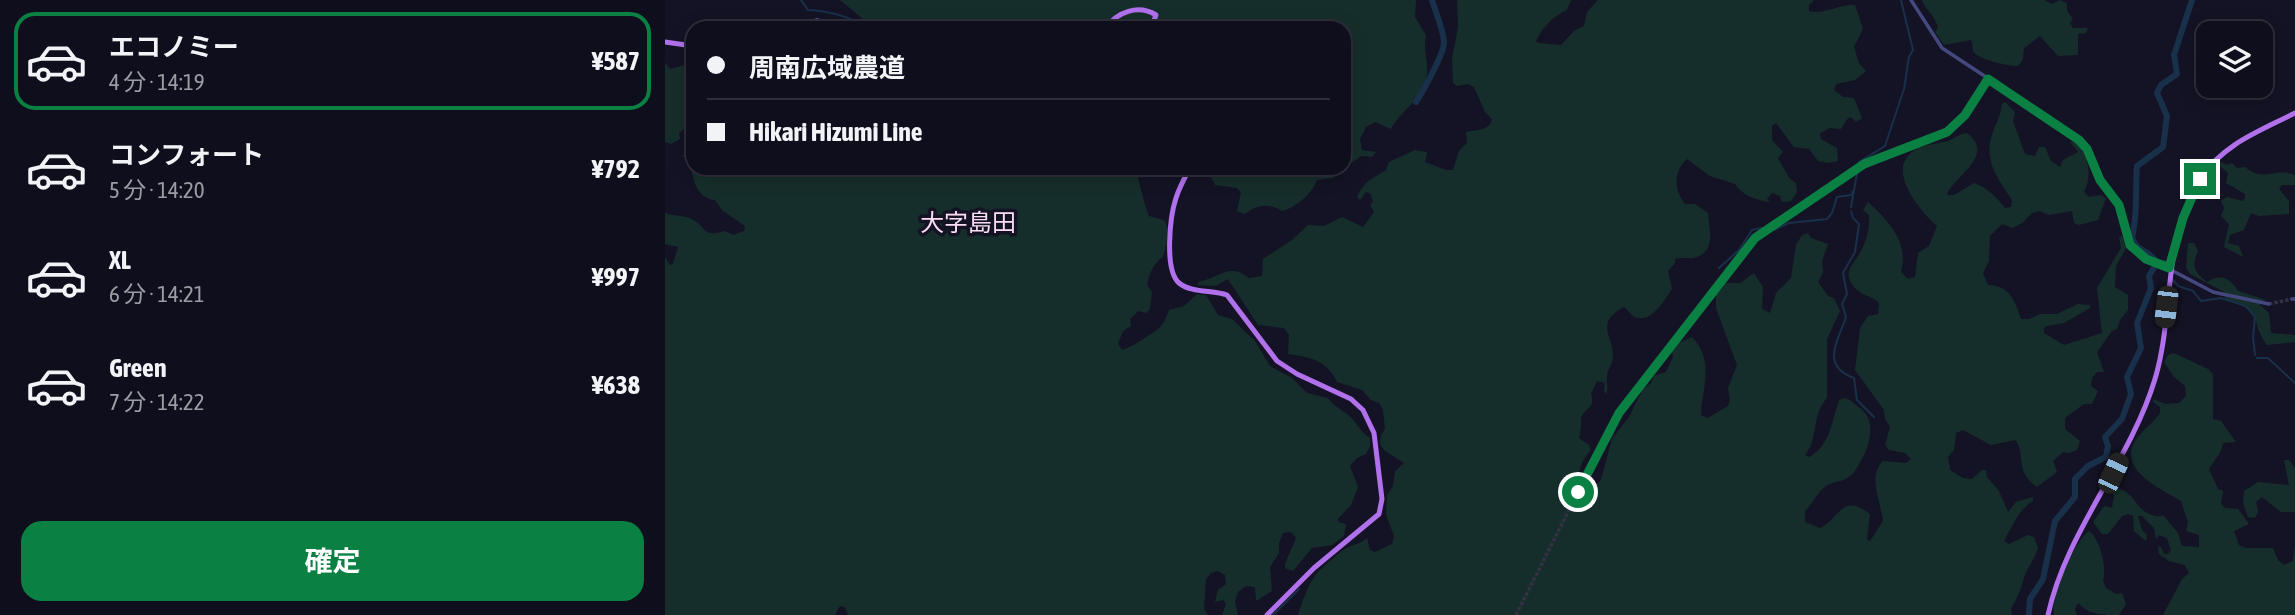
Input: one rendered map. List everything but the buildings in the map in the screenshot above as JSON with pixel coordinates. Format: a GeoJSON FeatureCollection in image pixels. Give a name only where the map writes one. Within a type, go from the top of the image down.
{"type":"FeatureCollection","features":[{"type":"Feature","properties":{"kind":"main road"},"geometry":{"type":"LineString","coordinates":[[1112,21],[1117,15],[1130,11],[1153,12],[1154,21]]}},
{"type":"Feature","properties":{"kind":"main road"},"geometry":{"type":"LineString","coordinates":[[665,42],[686,45]]}},
{"type":"Feature","properties":{"kind":"main road"},"geometry":{"type":"LineString","coordinates":[[2048,615],[2069,553],[2107,486],[2151,392],[2159,363],[2169,268],[2194,190],[2214,160],[2241,140],[2295,113]]}},
{"type":"Feature","properties":{"kind":"main road"},"geometry":{"type":"LineString","coordinates":[[1187,175],[1176,198],[1172,219],[1170,265],[1174,278],[1187,288],[1227,295],[1277,361],[1358,404],[1368,417],[1374,433],[1382,499],[1379,514],[1314,568],[1267,615]]}},
{"type":"Feature","properties":{"kind":"street"},"geometry":{"type":"LineString","coordinates":[[1911,0],[1942,48],[2079,140],[2087,149],[2100,180],[2119,205],[2130,245],[2146,259],[2213,292],[2269,304]]}},
{"type":"Feature","properties":{"kind":"street"},"geometry":{"type":"LineString","coordinates":[[1578,492],[1619,413],[1755,238],[1859,167],[1947,132],[1965,115],[1988,79]]}},
{"type":"Feature","properties":{"kind":"green space"},"geometry":{"type":"Polygon","coordinates":[[[840,0],[1416,0],[1415,17],[1426,35],[1427,73],[1418,96],[1391,129],[1375,122],[1366,127],[1360,139],[1362,150],[1376,152],[1372,157],[1361,156],[1351,164],[1351,21],[866,21],[840,0]]]}},
{"type":"Feature","properties":{"kind":"green space"},"geometry":{"type":"Polygon","coordinates":[[[1457,0],[1571,0],[1567,10],[1549,23],[1536,41],[1561,45],[1575,30],[1584,26],[1587,12],[1598,0],[1814,0],[1809,5],[1809,11],[1820,12],[1855,5],[1863,29],[1854,47],[1859,63],[1866,71],[1855,80],[1836,84],[1834,90],[1843,97],[1854,98],[1862,118],[1856,122],[1851,117],[1848,118],[1841,129],[1830,128],[1820,133],[1821,139],[1837,148],[1838,161],[1818,161],[1809,149],[1794,147],[1776,123],[1772,126],[1772,140],[1783,152],[1778,158],[1790,179],[1796,183],[1797,192],[1791,201],[1782,202],[1780,196],[1772,193],[1767,199],[1770,202],[1755,199],[1742,192],[1735,184],[1710,176],[1687,159],[1682,164],[1677,175],[1677,187],[1685,204],[1695,204],[1708,213],[1709,246],[1701,255],[1675,259],[1668,271],[1672,289],[1654,313],[1638,318],[1624,307],[1610,318],[1607,330],[1613,356],[1607,374],[1607,392],[1606,394],[1604,391],[1605,383],[1597,381],[1591,394],[1591,406],[1581,420],[1579,438],[1589,445],[1591,450],[1581,465],[1574,491],[1582,496],[1601,480],[1612,439],[1629,417],[1643,389],[1651,383],[1654,376],[1666,372],[1676,344],[1692,337],[1703,355],[1706,374],[1701,415],[1708,418],[1728,406],[1728,388],[1737,365],[1716,308],[1716,295],[1726,283],[1740,283],[1754,273],[1763,287],[1762,309],[1770,313],[1776,293],[1791,278],[1796,245],[1802,235],[1808,233],[1811,238],[1828,244],[1822,261],[1823,273],[1818,282],[1828,296],[1834,298],[1840,311],[1827,339],[1827,398],[1819,412],[1812,441],[1805,455],[1809,457],[1822,446],[1839,400],[1844,398],[1864,412],[1869,420],[1870,437],[1864,456],[1854,472],[1847,478],[1823,488],[1805,511],[1805,522],[1820,528],[1847,506],[1860,508],[1870,514],[1867,540],[1870,541],[1883,521],[1875,482],[1878,467],[1883,461],[1906,463],[1911,459],[1905,453],[1889,450],[1885,445],[1890,427],[1884,410],[1855,370],[1860,328],[1868,316],[1878,314],[1879,303],[1859,291],[1849,278],[1850,269],[1868,233],[1869,215],[1863,210],[1868,202],[1889,224],[1902,251],[1901,272],[1908,279],[1915,277],[1918,253],[1929,246],[1937,226],[1917,204],[1906,184],[1904,164],[1912,152],[1967,133],[1975,142],[1975,159],[1947,195],[1954,195],[1974,183],[1991,193],[2005,208],[2011,207],[2012,200],[1994,170],[1989,153],[2002,104],[2005,102],[2015,112],[2013,121],[2025,154],[2035,156],[2039,147],[2045,147],[2051,161],[2060,167],[2063,160],[2078,152],[2070,142],[2076,141],[2084,153],[2089,172],[2084,192],[2089,197],[2101,195],[2106,198],[2098,220],[2079,225],[2074,223],[2072,211],[2049,215],[2039,211],[2032,213],[2013,228],[2002,224],[1990,236],[1989,261],[1983,273],[1988,285],[2002,288],[2011,295],[2021,319],[2040,314],[2057,314],[2078,304],[2090,305],[2090,308],[2064,323],[2046,326],[2044,329],[2044,333],[2064,345],[2102,333],[2097,288],[2121,248],[2119,237],[2122,236],[2126,248],[2116,266],[2115,287],[2128,295],[2128,310],[2117,329],[2112,331],[2097,352],[2104,372],[2097,372],[2092,378],[2091,386],[2098,391],[2092,404],[2084,404],[2065,418],[2065,429],[2080,441],[2077,450],[2063,452],[2053,461],[2057,472],[2037,487],[2025,474],[2015,440],[1991,445],[1963,430],[1956,433],[1954,450],[1948,457],[1950,470],[1963,478],[1972,479],[1982,470],[1986,470],[1987,477],[1999,491],[2008,512],[2016,502],[2033,497],[2033,501],[2020,513],[2004,541],[2009,544],[2028,535],[2034,537],[2038,548],[2011,608],[2012,615],[1298,615],[1313,578],[1342,551],[1367,538],[1370,550],[1375,552],[1392,544],[1394,536],[1386,515],[1387,495],[1393,486],[1395,471],[1404,463],[1385,451],[1380,444],[1385,429],[1383,410],[1379,403],[1371,400],[1362,390],[1337,382],[1323,364],[1288,354],[1289,335],[1284,328],[1258,325],[1228,279],[1215,286],[1198,285],[1198,282],[1230,271],[1242,273],[1249,278],[1262,276],[1263,259],[1292,240],[1308,225],[1324,226],[1342,217],[1363,227],[1374,212],[1370,205],[1373,201],[1370,193],[1366,192],[1360,200],[1357,197],[1363,187],[1386,170],[1389,162],[1415,150],[1427,152],[1425,162],[1453,170],[1459,151],[1467,143],[1466,132],[1483,129],[1490,125],[1492,119],[1485,112],[1474,87],[1468,84],[1457,86],[1453,83],[1452,59],[1458,27],[1457,0]]]}},
{"type":"Feature","properties":{"kind":"green space"},"geometry":{"type":"Polygon","coordinates":[[[1922,0],[2044,0],[2052,4],[2060,0],[2067,3],[2067,11],[2073,19],[2070,23],[2073,28],[2088,28],[2086,33],[2078,34],[2078,55],[2058,56],[2040,36],[2024,48],[2023,59],[2018,66],[2008,65],[1976,54],[1971,40],[1944,45],[1935,32],[1938,27],[1936,22],[1922,0]]]}},
{"type":"Feature","properties":{"kind":"green space"},"geometry":{"type":"Polygon","coordinates":[[[665,63],[670,69],[686,65],[686,128],[679,133],[680,139],[671,144],[665,142],[665,63]]]}},
{"type":"Feature","properties":{"kind":"green space"},"geometry":{"type":"Polygon","coordinates":[[[2221,162],[2227,165],[2232,163],[2237,168],[2245,167],[2258,174],[2295,175],[2295,185],[2282,185],[2279,189],[2289,201],[2289,214],[2259,216],[2251,213],[2244,230],[2230,235],[2228,243],[2239,246],[2243,257],[2224,247],[2229,224],[2221,216],[2224,208],[2221,201],[2227,197],[2243,201],[2245,194],[2226,183],[2228,173],[2219,165],[2221,162]]]}},
{"type":"Feature","properties":{"kind":"green space"},"geometry":{"type":"Polygon","coordinates":[[[693,175],[1140,175],[1138,178],[1149,216],[1164,220],[1167,238],[1163,257],[1155,265],[1147,285],[1152,292],[1150,309],[1146,313],[1138,311],[1130,319],[1131,326],[1123,331],[1118,344],[1122,350],[1136,343],[1161,326],[1169,310],[1184,306],[1197,294],[1206,295],[1218,315],[1232,319],[1255,341],[1270,366],[1292,378],[1307,393],[1328,398],[1370,438],[1366,454],[1357,458],[1350,466],[1358,487],[1351,505],[1338,519],[1338,522],[1346,524],[1344,536],[1332,545],[1312,548],[1293,571],[1285,568],[1285,564],[1296,538],[1291,532],[1283,533],[1279,553],[1270,567],[1272,591],[1256,601],[1255,587],[1246,586],[1238,592],[1235,601],[1238,615],[1222,615],[1226,604],[1223,600],[1215,602],[1218,590],[1226,584],[1225,575],[1218,571],[1211,573],[1206,579],[1204,609],[1208,615],[848,615],[845,607],[840,606],[835,615],[665,615],[665,257],[670,265],[673,264],[678,247],[665,244],[665,213],[689,218],[711,233],[725,231],[733,235],[744,231],[745,226],[722,210],[715,200],[703,196],[693,175]]]}},
{"type":"Feature","properties":{"kind":"green space"},"geometry":{"type":"Polygon","coordinates":[[[1210,175],[1336,175],[1317,180],[1297,204],[1282,211],[1263,206],[1245,214],[1237,211],[1241,192],[1237,188],[1215,185],[1210,175]]]}},
{"type":"Feature","properties":{"kind":"green space"},"geometry":{"type":"Polygon","coordinates":[[[2188,243],[2194,243],[2198,251],[2194,265],[2207,282],[2225,278],[2238,291],[2266,300],[2260,301],[2260,305],[2269,313],[2271,333],[2295,335],[2295,342],[2267,345],[2253,313],[2225,299],[2226,293],[2190,274],[2186,267],[2188,243]]]}},
{"type":"Feature","properties":{"kind":"green space"},"geometry":{"type":"Polygon","coordinates":[[[2174,353],[2213,374],[2213,419],[2221,421],[2236,442],[2223,443],[2209,469],[2218,489],[2223,491],[2221,504],[2225,508],[2238,509],[2249,524],[2234,531],[2239,545],[2246,548],[2273,548],[2278,560],[2284,565],[2293,561],[2295,544],[2295,615],[2163,615],[2182,579],[2189,573],[2185,565],[2169,561],[2159,554],[2158,546],[2164,554],[2171,550],[2167,538],[2159,535],[2156,539],[2154,528],[2142,516],[2138,516],[2142,530],[2147,535],[2146,541],[2134,531],[2133,516],[2128,514],[2122,516],[2108,534],[2102,534],[2093,522],[2104,506],[2112,508],[2113,487],[2126,492],[2146,513],[2164,516],[2178,533],[2182,546],[2199,547],[2199,535],[2186,531],[2188,522],[2181,501],[2145,479],[2133,463],[2131,453],[2136,439],[2160,413],[2160,407],[2153,402],[2154,399],[2165,404],[2179,403],[2186,396],[2185,386],[2174,377],[2164,362],[2168,355],[2174,353]]]}},
{"type":"Feature","properties":{"kind":"green space"},"geometry":{"type":"Polygon","coordinates":[[[2284,460],[2289,460],[2295,468],[2295,512],[2281,512],[2262,497],[2256,502],[2258,512],[2255,518],[2248,517],[2243,503],[2244,491],[2258,482],[2289,485],[2284,460]]]}},
{"type":"Feature","properties":{"kind":"green space"},"geometry":{"type":"Polygon","coordinates":[[[2089,531],[2102,554],[2103,581],[2106,588],[2116,594],[2122,593],[2126,604],[2119,615],[2096,614],[2078,603],[2075,609],[2077,615],[2054,615],[2056,595],[2064,570],[2089,531]]]}},
{"type":"Feature","properties":{"kind":"waterway"},"geometry":{"type":"LineString","coordinates":[[801,0],[808,10],[840,15],[855,21]]}},
{"type":"Feature","properties":{"kind":"waterway"},"geometry":{"type":"LineString","coordinates":[[1416,102],[1433,72],[1444,42],[1432,0]]}},
{"type":"Feature","properties":{"kind":"waterway"},"geometry":{"type":"LineString","coordinates":[[1851,207],[1859,162],[1885,146],[1904,89],[1909,57],[1913,50],[1901,0]]}},
{"type":"Feature","properties":{"kind":"waterway"},"geometry":{"type":"LineString","coordinates":[[2156,261],[2136,246],[2132,237],[2136,211],[2137,166],[2163,147],[2167,116],[2157,93],[2161,85],[2177,74],[2174,55],[2192,0]]}},
{"type":"Feature","properties":{"kind":"waterway"},"geometry":{"type":"LineString","coordinates":[[1719,268],[1739,250],[1752,230],[1774,230],[1789,223],[1827,219],[1837,197],[1851,195],[1853,191]]}},
{"type":"Feature","properties":{"kind":"waterway"},"geometry":{"type":"LineString","coordinates":[[1851,211],[1859,224],[1855,252],[1843,273],[1847,294],[1842,304],[1846,317],[1836,343],[1834,359],[1843,373],[1854,378],[1857,400],[1874,417]]}},
{"type":"Feature","properties":{"kind":"waterway"},"geometry":{"type":"LineString","coordinates":[[2156,260],[2165,261]]}},
{"type":"Feature","properties":{"kind":"waterway"},"geometry":{"type":"LineString","coordinates":[[2029,615],[2030,599],[2043,579],[2055,521],[2075,497],[2075,479],[2088,466],[2106,457],[2108,446],[2105,437],[2122,419],[2131,394],[2127,377],[2141,348],[2137,323],[2151,288],[2149,276],[2155,266]]}},
{"type":"Feature","properties":{"kind":"waterway"},"geometry":{"type":"LineString","coordinates":[[2173,280],[2178,286],[2193,291],[2201,301],[2221,298],[2246,306],[2255,317],[2255,355]]}},
{"type":"Feature","properties":{"kind":"waterway"},"geometry":{"type":"LineString","coordinates":[[2257,358],[2268,358],[2295,383]]}},
{"type":"Feature","properties":{"kind":"waterway"},"geometry":{"type":"LineString","coordinates":[[1273,615],[1299,589]]}},
{"type":"Feature","properties":{"kind":"tunnel"},"geometry":{"type":"LineString","coordinates":[[2269,304],[2292,299]]}},
{"type":"Feature","properties":{"kind":"tunnel"},"geometry":{"type":"LineString","coordinates":[[1516,615],[1578,492]]}},
{"type":"Feature","properties":{"kind":"district","name":"大字島田"},"geometry":{"type":"Point","coordinates":[968,223]}},
{"type":"Feature","properties":{"kind":"route"},"geometry":{"type":"LineString","coordinates":[[1578,492],[1619,413],[1755,238],[1864,164],[1947,132],[1965,115],[1988,79],[2068,131],[2083,144],[2100,180],[2119,205],[2127,240],[2135,251],[2146,259],[2169,268],[2183,218],[2200,179]]}}]}
